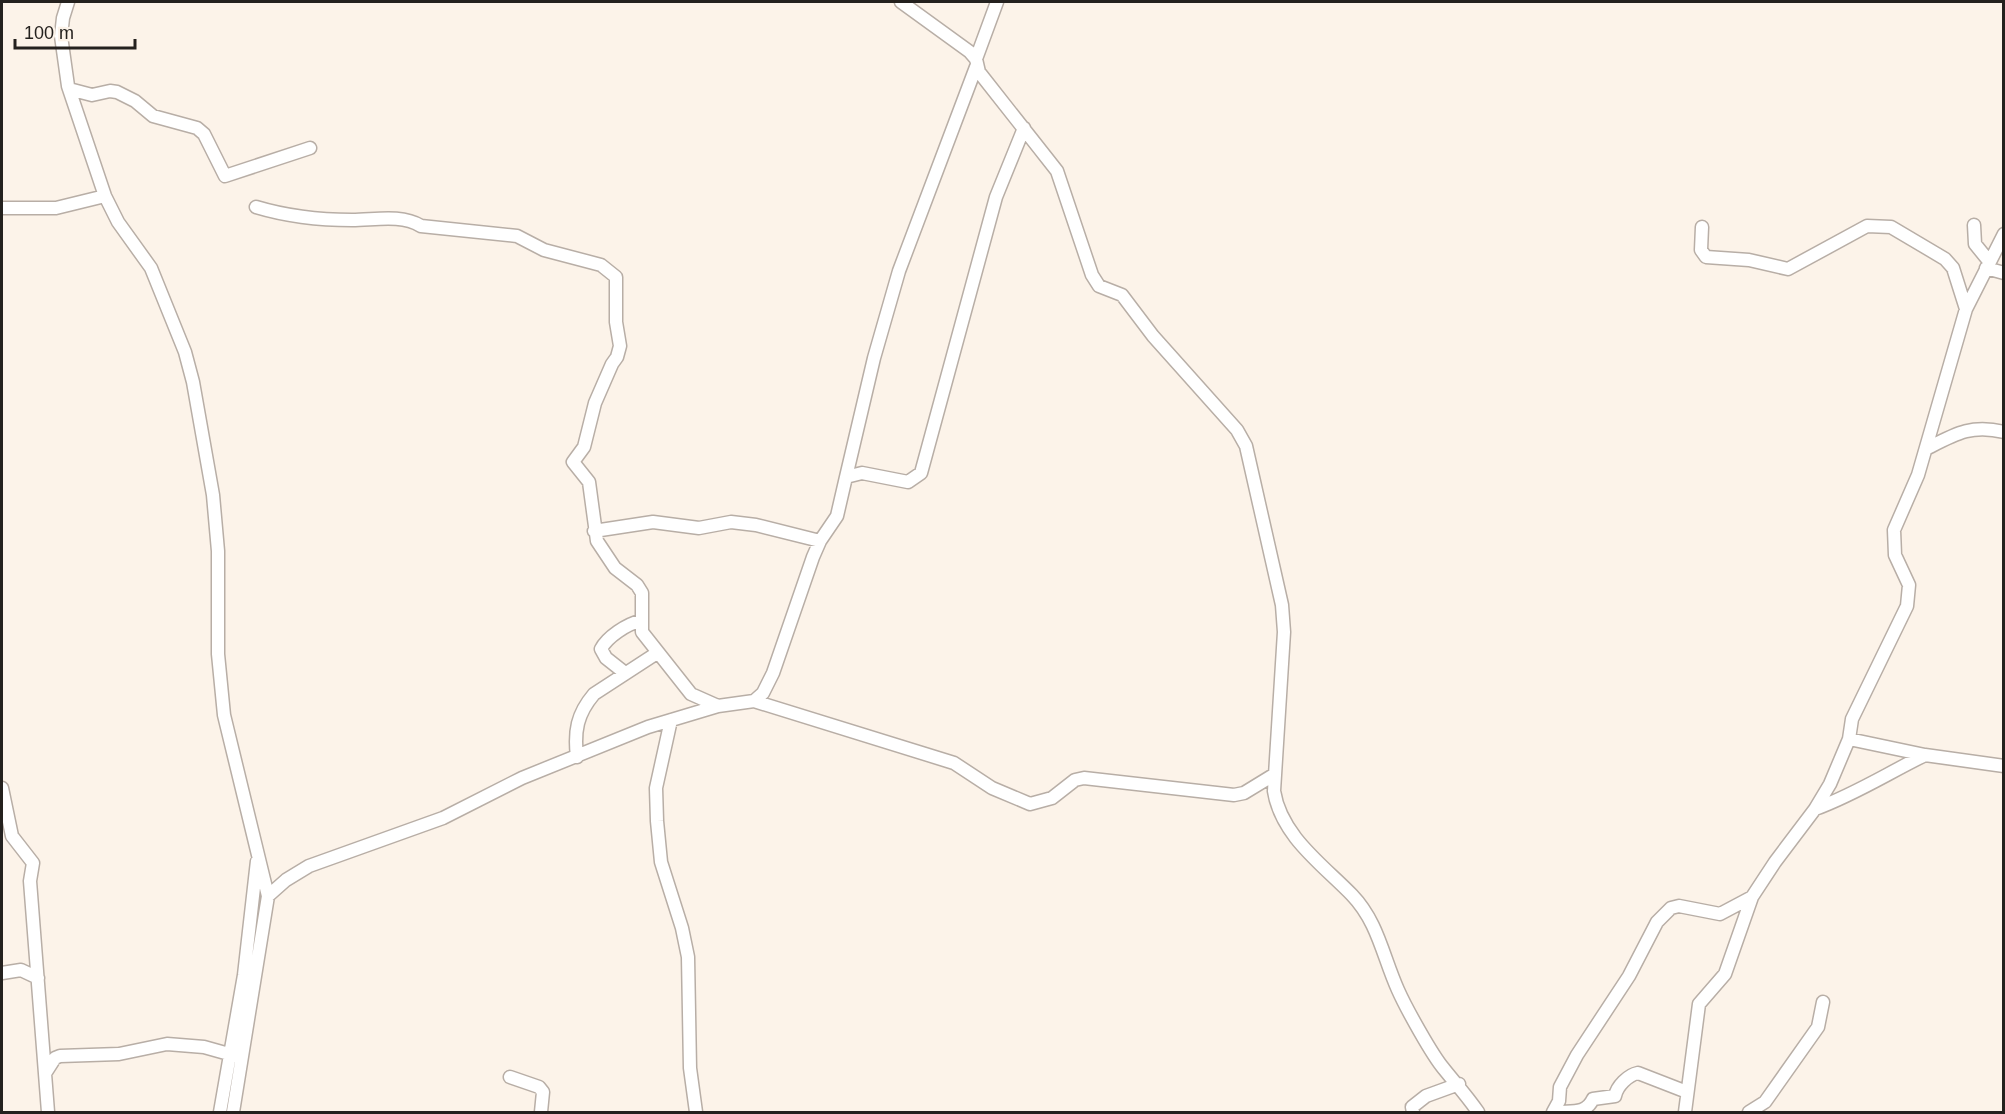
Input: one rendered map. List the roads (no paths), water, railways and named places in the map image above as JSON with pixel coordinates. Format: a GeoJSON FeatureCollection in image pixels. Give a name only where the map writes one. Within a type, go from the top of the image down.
{"type":"FeatureCollection","features":[{"type":"Feature","properties":{"kind":"street"},"geometry":{"type":"LineString","coordinates":[[68,2],[63,18],[62,36],[69,89],[105,196],[118,222],[151,268],[184,352],[193,382],[213,495],[218,551],[218,654],[224,715],[268,896],[234,1113]]}},
{"type":"Feature","properties":{"kind":"street"},"geometry":{"type":"LineString","coordinates":[[902,2],[962,45],[976,63],[1057,171],[1092,275],[1099,286],[1122,295],[1153,336],[1237,430],[1246,446],[1282,605],[1284,632],[1274,791],[1281,814],[1319,866],[1352,895],[1365,911],[1383,944],[1398,990],[1443,1068],[1459,1084],[1478,1113]]}},
{"type":"Feature","properties":{"kind":"street"},"geometry":{"type":"LineString","coordinates":[[754,701],[763,693],[773,673],[820,541],[837,516],[874,358],[899,271],[976,63],[996,2]]}},
{"type":"Feature","properties":{"kind":"street"},"geometry":{"type":"LineString","coordinates":[[69,89],[92,95],[110,91],[117,92],[135,101],[153,116],[197,128],[204,134],[225,176],[310,148]]}},
{"type":"Feature","properties":{"kind":"street"},"geometry":{"type":"LineString","coordinates":[[846,477],[862,473],[908,482],[921,473],[996,197],[1024,128]]}},
{"type":"Feature","properties":{"kind":"street"},"geometry":{"type":"LineString","coordinates":[[2,208],[56,208],[105,196]]}},
{"type":"Feature","properties":{"kind":"street"},"geometry":{"type":"LineString","coordinates":[[256,207],[279,214],[351,220],[409,219],[421,226],[507,234],[544,250],[601,265],[616,277],[615,322],[620,346],[595,403],[584,447],[573,462],[589,482],[597,542],[615,568],[637,585],[642,593],[640,621],[642,632],[691,694],[718,706]]}},
{"type":"Feature","properties":{"kind":"street"},"geometry":{"type":"LineString","coordinates":[[1974,225],[1975,244],[1987,264],[2004,273]]}},
{"type":"Feature","properties":{"kind":"street"},"geometry":{"type":"LineString","coordinates":[[1702,227],[1701,250],[1706,256],[1749,260],[1779,269],[1788,269],[1867,226],[1891,227],[1945,259],[1953,268],[1966,309]]}},
{"type":"Feature","properties":{"kind":"street"},"geometry":{"type":"LineString","coordinates":[[1685,1113],[1699,1004],[1725,974],[1752,897],[1815,809],[1849,739],[1856,710],[1907,606],[1909,585],[1895,555],[1894,530],[1918,475],[1966,309],[2004,234]]}},
{"type":"Feature","properties":{"kind":"street"},"geometry":{"type":"LineString","coordinates":[[1926,449],[1950,436],[1977,427],[2004,432]]}},
{"type":"Feature","properties":{"kind":"street"},"geometry":{"type":"LineString","coordinates":[[594,531],[653,522],[699,528],[731,522],[756,525],[820,541]]}},
{"type":"Feature","properties":{"kind":"street"},"geometry":{"type":"LineString","coordinates":[[625,673],[606,658],[601,649],[623,629],[640,621]]}},
{"type":"Feature","properties":{"kind":"street"},"geometry":{"type":"LineString","coordinates":[[577,757],[575,727],[580,713],[594,693],[657,653]]}},
{"type":"Feature","properties":{"kind":"street"},"geometry":{"type":"LineString","coordinates":[[268,896],[286,880],[309,866],[443,818],[522,778],[671,720],[718,706],[754,701],[954,763],[992,788],[1030,804],[1052,798],[1075,780],[1084,778],[1234,795],[1244,793],[1275,774]]}},
{"type":"Feature","properties":{"kind":"street"},"geometry":{"type":"LineString","coordinates":[[671,720],[656,788],[657,821],[661,862],[682,928],[688,957],[690,1068],[696,1113]]}},
{"type":"Feature","properties":{"kind":"street"},"geometry":{"type":"LineString","coordinates":[[1849,739],[1925,755],[2004,766]]}},
{"type":"Feature","properties":{"kind":"street"},"geometry":{"type":"LineString","coordinates":[[1815,809],[1846,798],[1879,777],[1925,755]]}},
{"type":"Feature","properties":{"kind":"street"},"geometry":{"type":"LineString","coordinates":[[2,788],[12,836],[33,863],[30,881],[48,1113]]}},
{"type":"Feature","properties":{"kind":"street"},"geometry":{"type":"LineString","coordinates":[[2,844],[9,826]]}},
{"type":"Feature","properties":{"kind":"street"},"geometry":{"type":"LineString","coordinates":[[220,1113],[244,975],[258,857]]}},
{"type":"Feature","properties":{"kind":"street"},"geometry":{"type":"LineString","coordinates":[[1553,1113],[1559,1101],[1560,1087],[1576,1055],[1629,976],[1657,922],[1671,908],[1679,906],[1720,914],[1752,897]]}},
{"type":"Feature","properties":{"kind":"street"},"geometry":{"type":"LineString","coordinates":[[2,973],[21,970],[38,978]]}},
{"type":"Feature","properties":{"kind":"street"},"geometry":{"type":"LineString","coordinates":[[1749,1113],[1765,1102],[1818,1027],[1823,1002]]}},
{"type":"Feature","properties":{"kind":"street"},"geometry":{"type":"LineString","coordinates":[[46,1072],[55,1058],[60,1056],[119,1054],[167,1044],[204,1047],[242,1058]]}},
{"type":"Feature","properties":{"kind":"street"},"geometry":{"type":"LineString","coordinates":[[1558,1113],[1581,1111],[1589,1107],[1593,1099],[1615,1096],[1616,1090],[1633,1074],[1638,1073],[1687,1092]]}},
{"type":"Feature","properties":{"kind":"street"},"geometry":{"type":"LineString","coordinates":[[510,1077],[539,1087],[543,1092],[541,1113]]}},
{"type":"Feature","properties":{"kind":"street"},"geometry":{"type":"LineString","coordinates":[[1413,1113],[1412,1107],[1425,1096],[1459,1084]]}}]}
